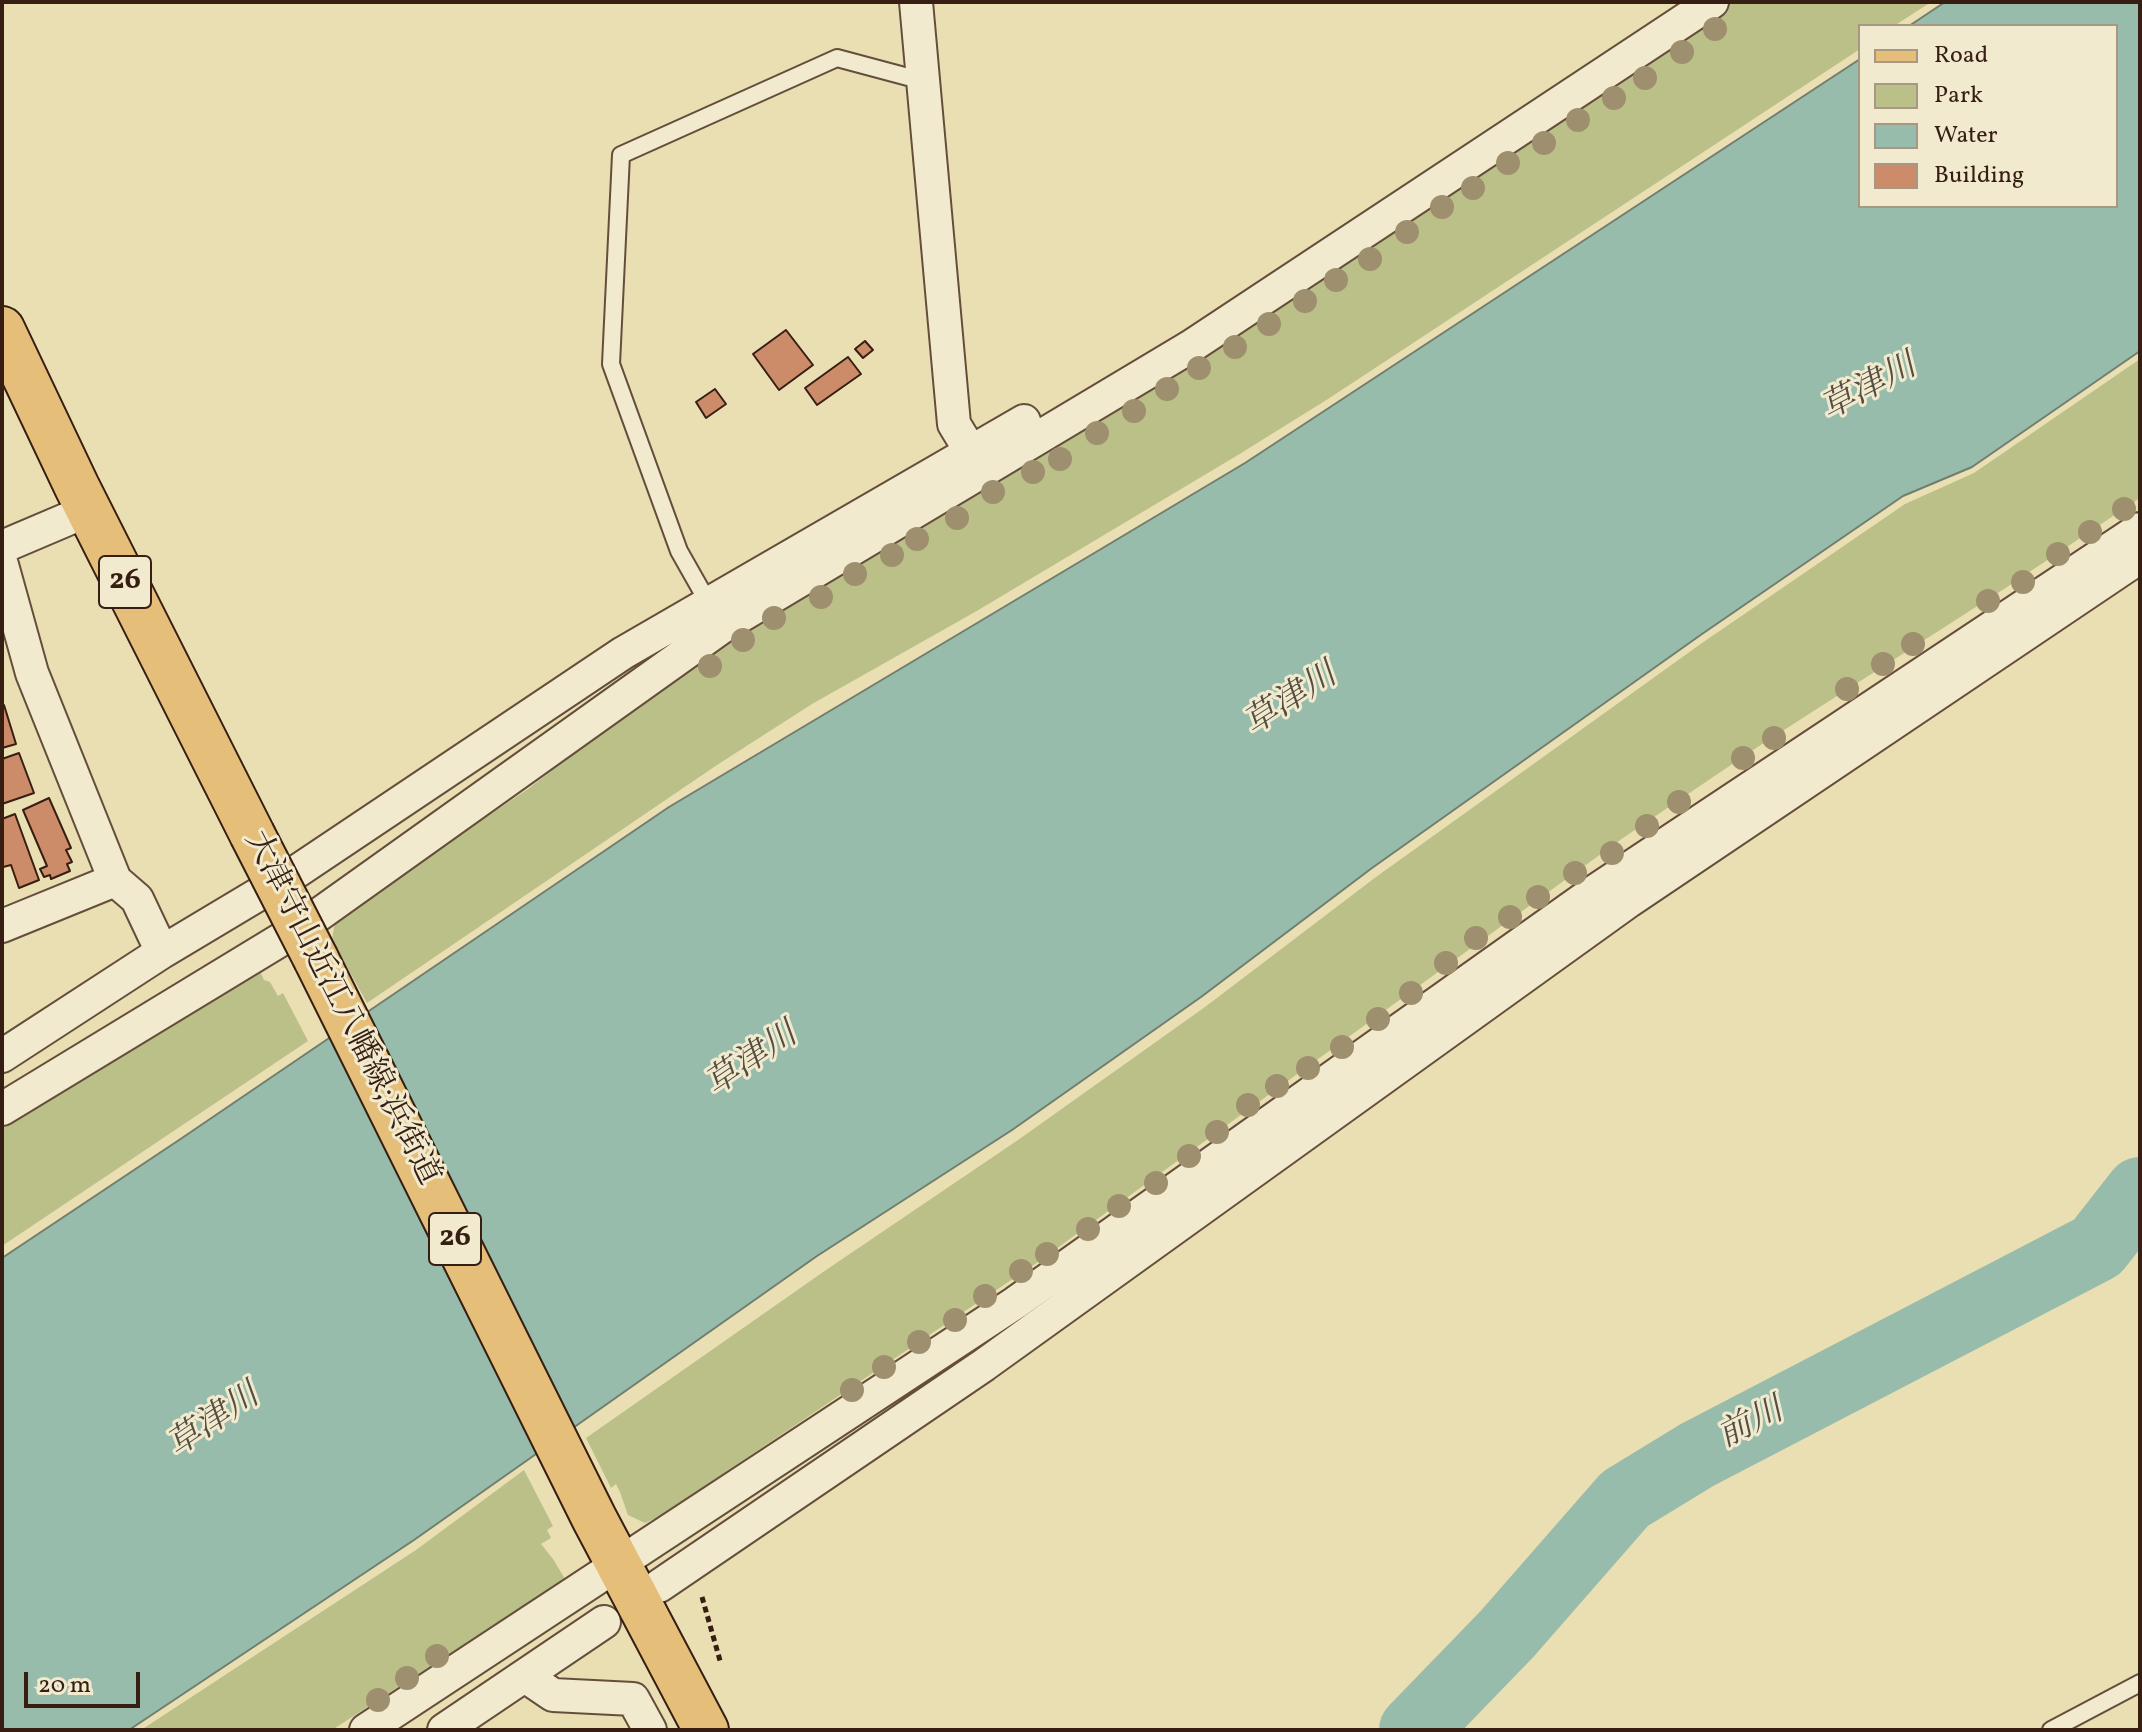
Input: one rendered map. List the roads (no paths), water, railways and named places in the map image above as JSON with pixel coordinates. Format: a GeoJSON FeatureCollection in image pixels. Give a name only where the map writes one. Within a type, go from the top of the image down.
{"type":"FeatureCollection","features":[{"type":"Feature","properties":{"kind":"main road","name":"大津守山近江八幡線;浜街道"},"geometry":{"type":"LineString","coordinates":[[2,329],[252,834],[309,909],[594,1518],[705,1730]]}},
{"type":"Feature","properties":{"kind":"street"},"geometry":{"type":"LineString","coordinates":[[916,2],[954,424],[971,452]]}},
{"type":"Feature","properties":{"kind":"street"},"geometry":{"type":"LineString","coordinates":[[2,1056],[162,952],[299,870],[623,653],[1189,325],[1671,2]]}},
{"type":"Feature","properties":{"kind":"street"},"geometry":{"type":"LineString","coordinates":[[2,1109],[309,909],[722,627],[1190,347],[1712,2]]}},
{"type":"Feature","properties":{"kind":"street"},"geometry":{"type":"LineString","coordinates":[[2,547],[89,510]]}},
{"type":"Feature","properties":{"kind":"street"},"geometry":{"type":"LineString","coordinates":[[1341,1090],[1609,882],[2140,529]]}},
{"type":"Feature","properties":{"kind":"street"},"geometry":{"type":"LineString","coordinates":[[659,1586],[984,1365],[1157,1221],[1341,1090],[1629,901],[2140,557]]}},
{"type":"Feature","properties":{"kind":"street"},"geometry":{"type":"LineString","coordinates":[[2,565],[32,673],[115,880],[137,899],[162,952]]}},
{"type":"Feature","properties":{"kind":"street"},"geometry":{"type":"LineString","coordinates":[[2,1085],[236,942],[309,909],[637,666],[702,608]]}},
{"type":"Feature","properties":{"kind":"street"},"geometry":{"type":"LineString","coordinates":[[2,926],[115,880]]}},
{"type":"Feature","properties":{"kind":"street"},"geometry":{"type":"LineString","coordinates":[[366,1730],[1015,1303],[1157,1221]]}},
{"type":"Feature","properties":{"kind":"street"},"geometry":{"type":"LineString","coordinates":[[444,1730],[604,1622]]}},
{"type":"Feature","properties":{"kind":"street"},"geometry":{"type":"LineString","coordinates":[[525,1676],[553,1695],[633,1699],[650,1730]]}},
{"type":"Feature","properties":{"kind":"lane"},"geometry":{"type":"LineString","coordinates":[[702,608],[611,364],[621,155],[837,58],[923,81]]}},
{"type":"Feature","properties":{"kind":"lane"},"geometry":{"type":"LineString","coordinates":[[2051,1730],[2140,1683]]}},
{"type":"Feature","properties":{"kind":"water","name":"草津川"},"geometry":{"type":"Polygon","coordinates":[[[1945,2],[2140,2],[2140,351],[1972,467],[1903,496],[1372,868],[1201,997],[1012,1130],[817,1256],[414,1540],[129,1730],[2,1730],[2,1258],[669,807],[1245,463],[1858,60],[1858,208],[2118,208],[2118,24],[1912,24],[1945,2]]]}},
{"type":"Feature","properties":{"kind":"waterway","name":"前川"},"geometry":{"type":"LineString","coordinates":[[1414,1730],[1507,1634],[1625,1499],[1697,1455],[2097,1247],[2140,1192]]}}]}
